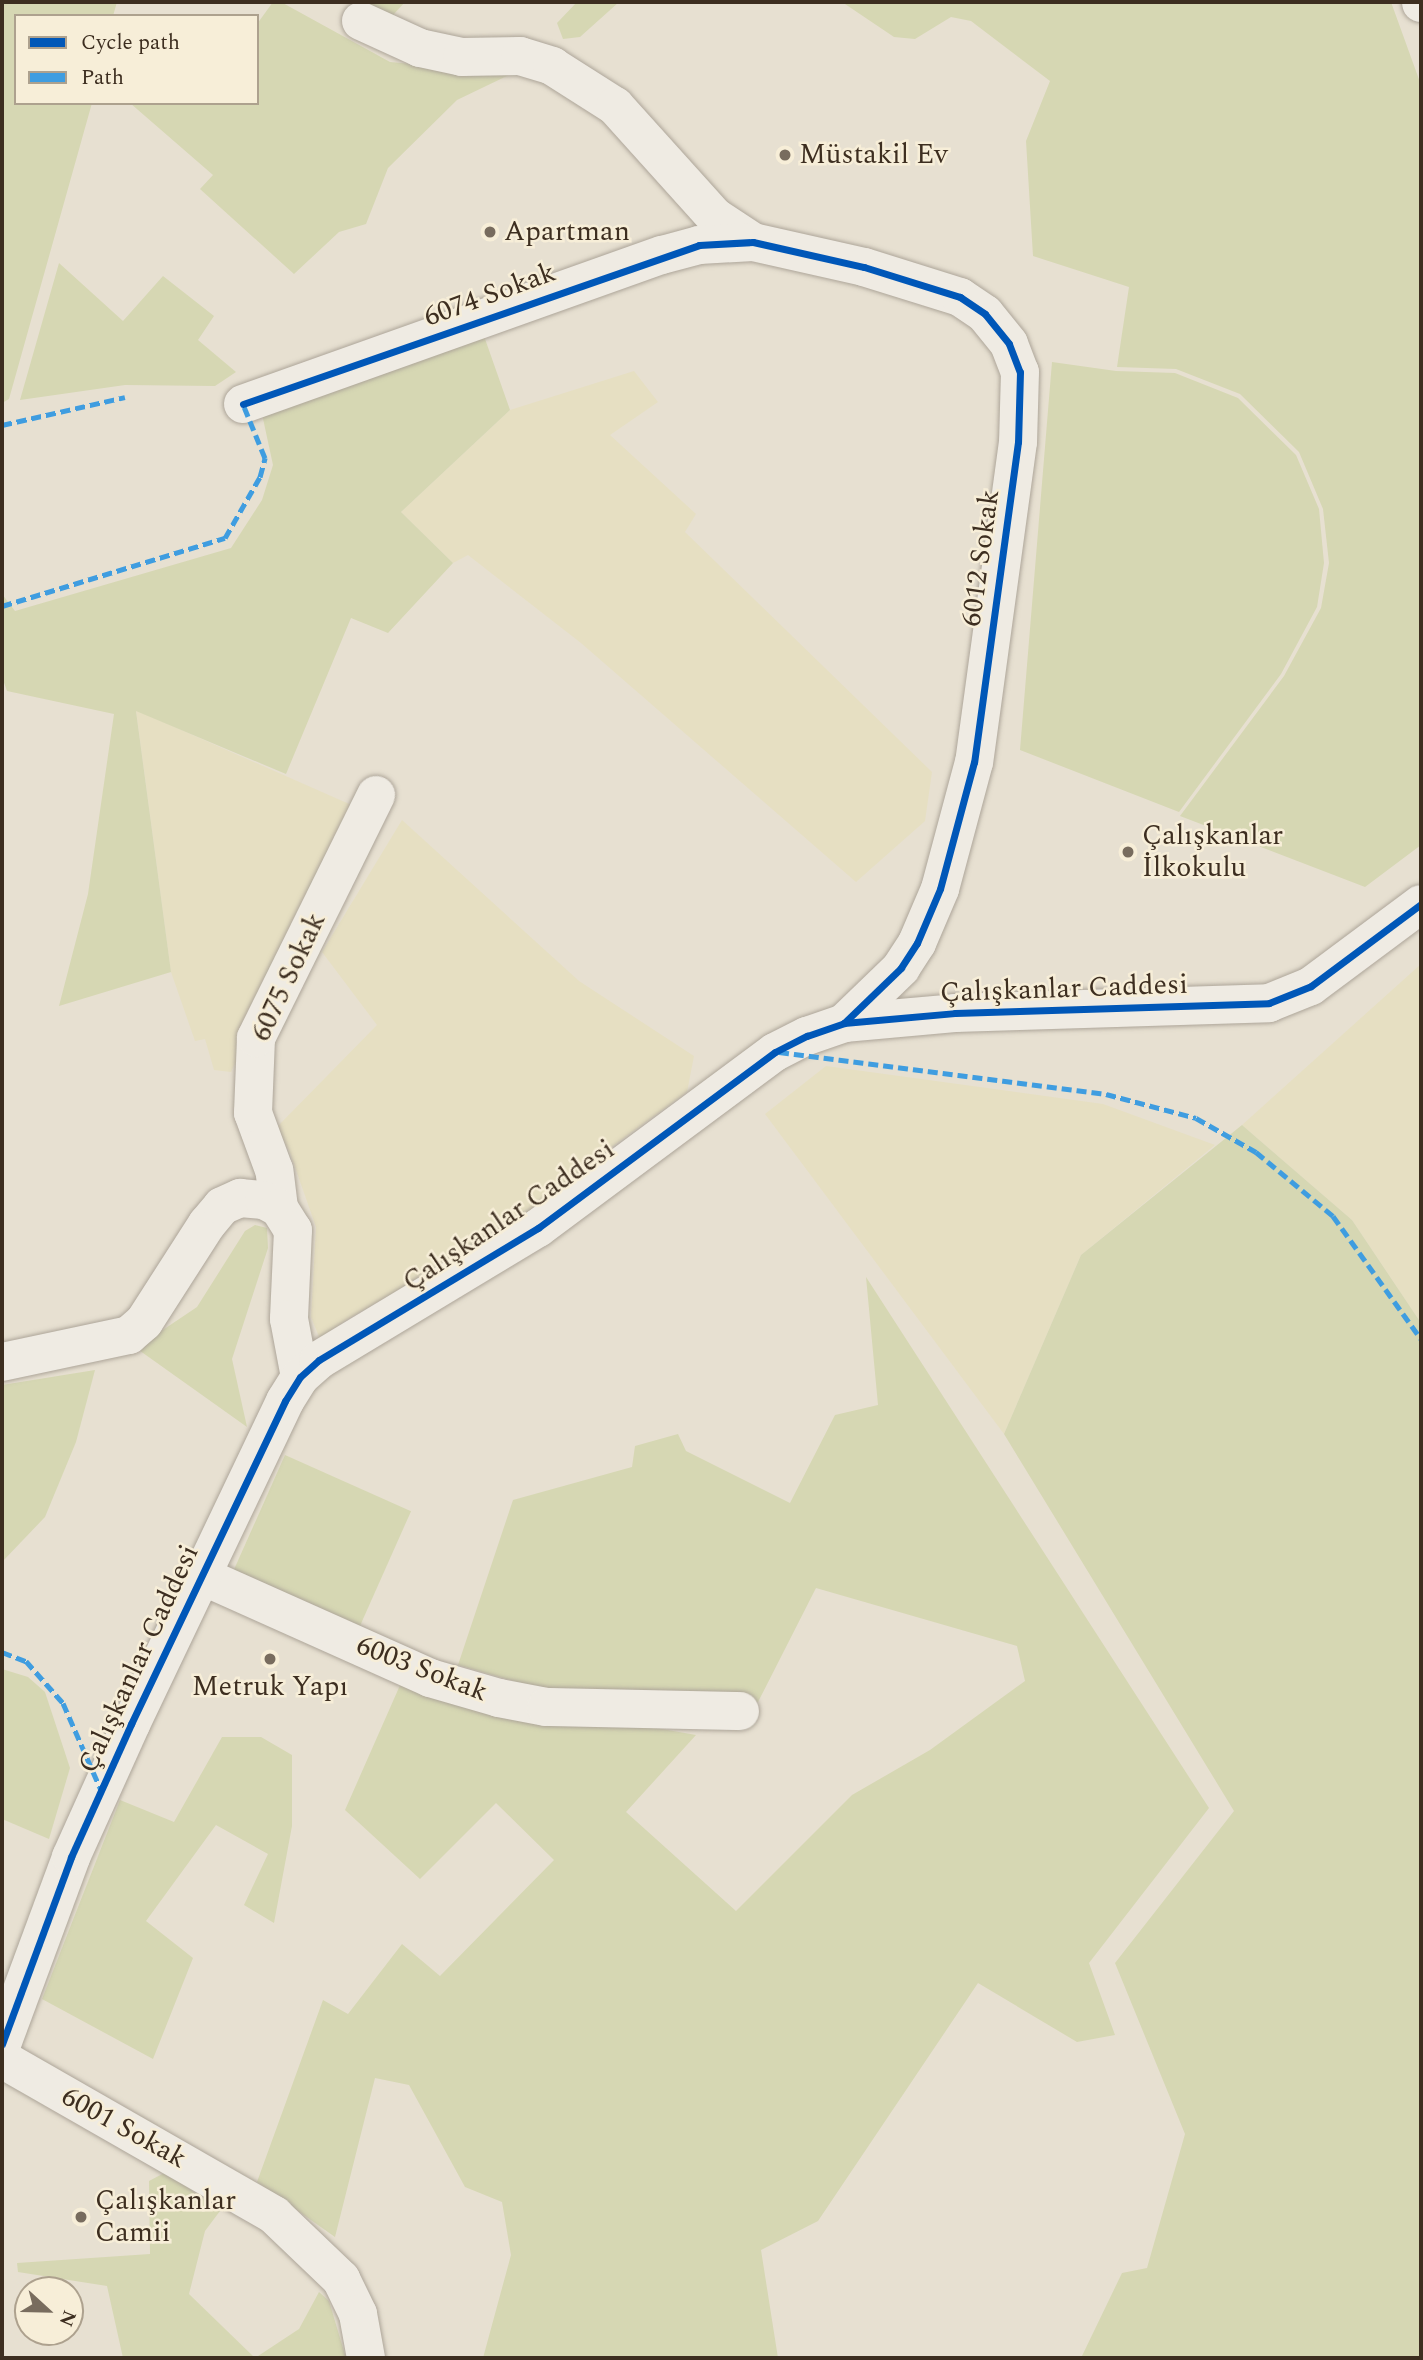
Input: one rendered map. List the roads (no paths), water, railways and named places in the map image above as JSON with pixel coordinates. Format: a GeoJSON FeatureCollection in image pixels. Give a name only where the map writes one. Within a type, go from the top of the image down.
{"type":"FeatureCollection","features":[{"type":"Feature","properties":{"kind":"street","name":"6012 Sokak"},"geometry":{"type":"LineString","coordinates":[[361,21],[420,48],[462,57],[520,56],[588,85],[615,106],[715,217],[753,242],[864,267],[960,297],[985,314],[1009,344],[1020,372],[1018,442],[974,762],[943,876],[917,943],[901,968],[844,1023]]}},
{"type":"Feature","properties":{"kind":"street","name":"6074 Sokak"},"geometry":{"type":"LineString","coordinates":[[243,404],[662,256],[699,245],[753,242]]}},
{"type":"Feature","properties":{"kind":"street","name":"6075 Sokak"},"geometry":{"type":"LineString","coordinates":[[300,1377],[289,1320],[293,1230],[279,1208],[274,1170],[253,1114],[256,1038],[376,795]]}},
{"type":"Feature","properties":{"kind":"street","name":"Çalışkanlar Caddesi"},"geometry":{"type":"LineString","coordinates":[[2,2044],[71,1857],[200,1575],[300,1377],[319,1360],[538,1228],[775,1052],[844,1023],[955,1013],[1269,1003],[1311,986],[1421,904]]}},
{"type":"Feature","properties":{"kind":"street"},"geometry":{"type":"LineString","coordinates":[[2,1363],[129,1335],[144,1322],[180,1261],[222,1206],[240,1198],[264,1200],[279,1208]]}},
{"type":"Feature","properties":{"kind":"street","name":"6003 Sokak"},"geometry":{"type":"LineString","coordinates":[[200,1575],[430,1678],[499,1698],[546,1707],[740,1711]]}},
{"type":"Feature","properties":{"kind":"street","name":"6001 Sokak"},"geometry":{"type":"LineString","coordinates":[[2,2059],[274,2215],[341,2279],[358,2314],[366,2358]]}},
{"type":"Feature","properties":{"kind":"place","name":"Müstakil Ev"},"geometry":{"type":"Point","coordinates":[785,155]}},
{"type":"Feature","properties":{"kind":"place","name":"Apartman"},"geometry":{"type":"Point","coordinates":[490,232]}},
{"type":"Feature","properties":{"kind":"place","name":"Çalışkanlar İlkokulu"},"geometry":{"type":"Point","coordinates":[1128,852]}},
{"type":"Feature","properties":{"kind":"place","name":"Metruk Yapı"},"geometry":{"type":"Point","coordinates":[270,1659]}},
{"type":"Feature","properties":{"kind":"place","name":"Çalışkanlar Camii"},"geometry":{"type":"Point","coordinates":[81,2217]}}]}
